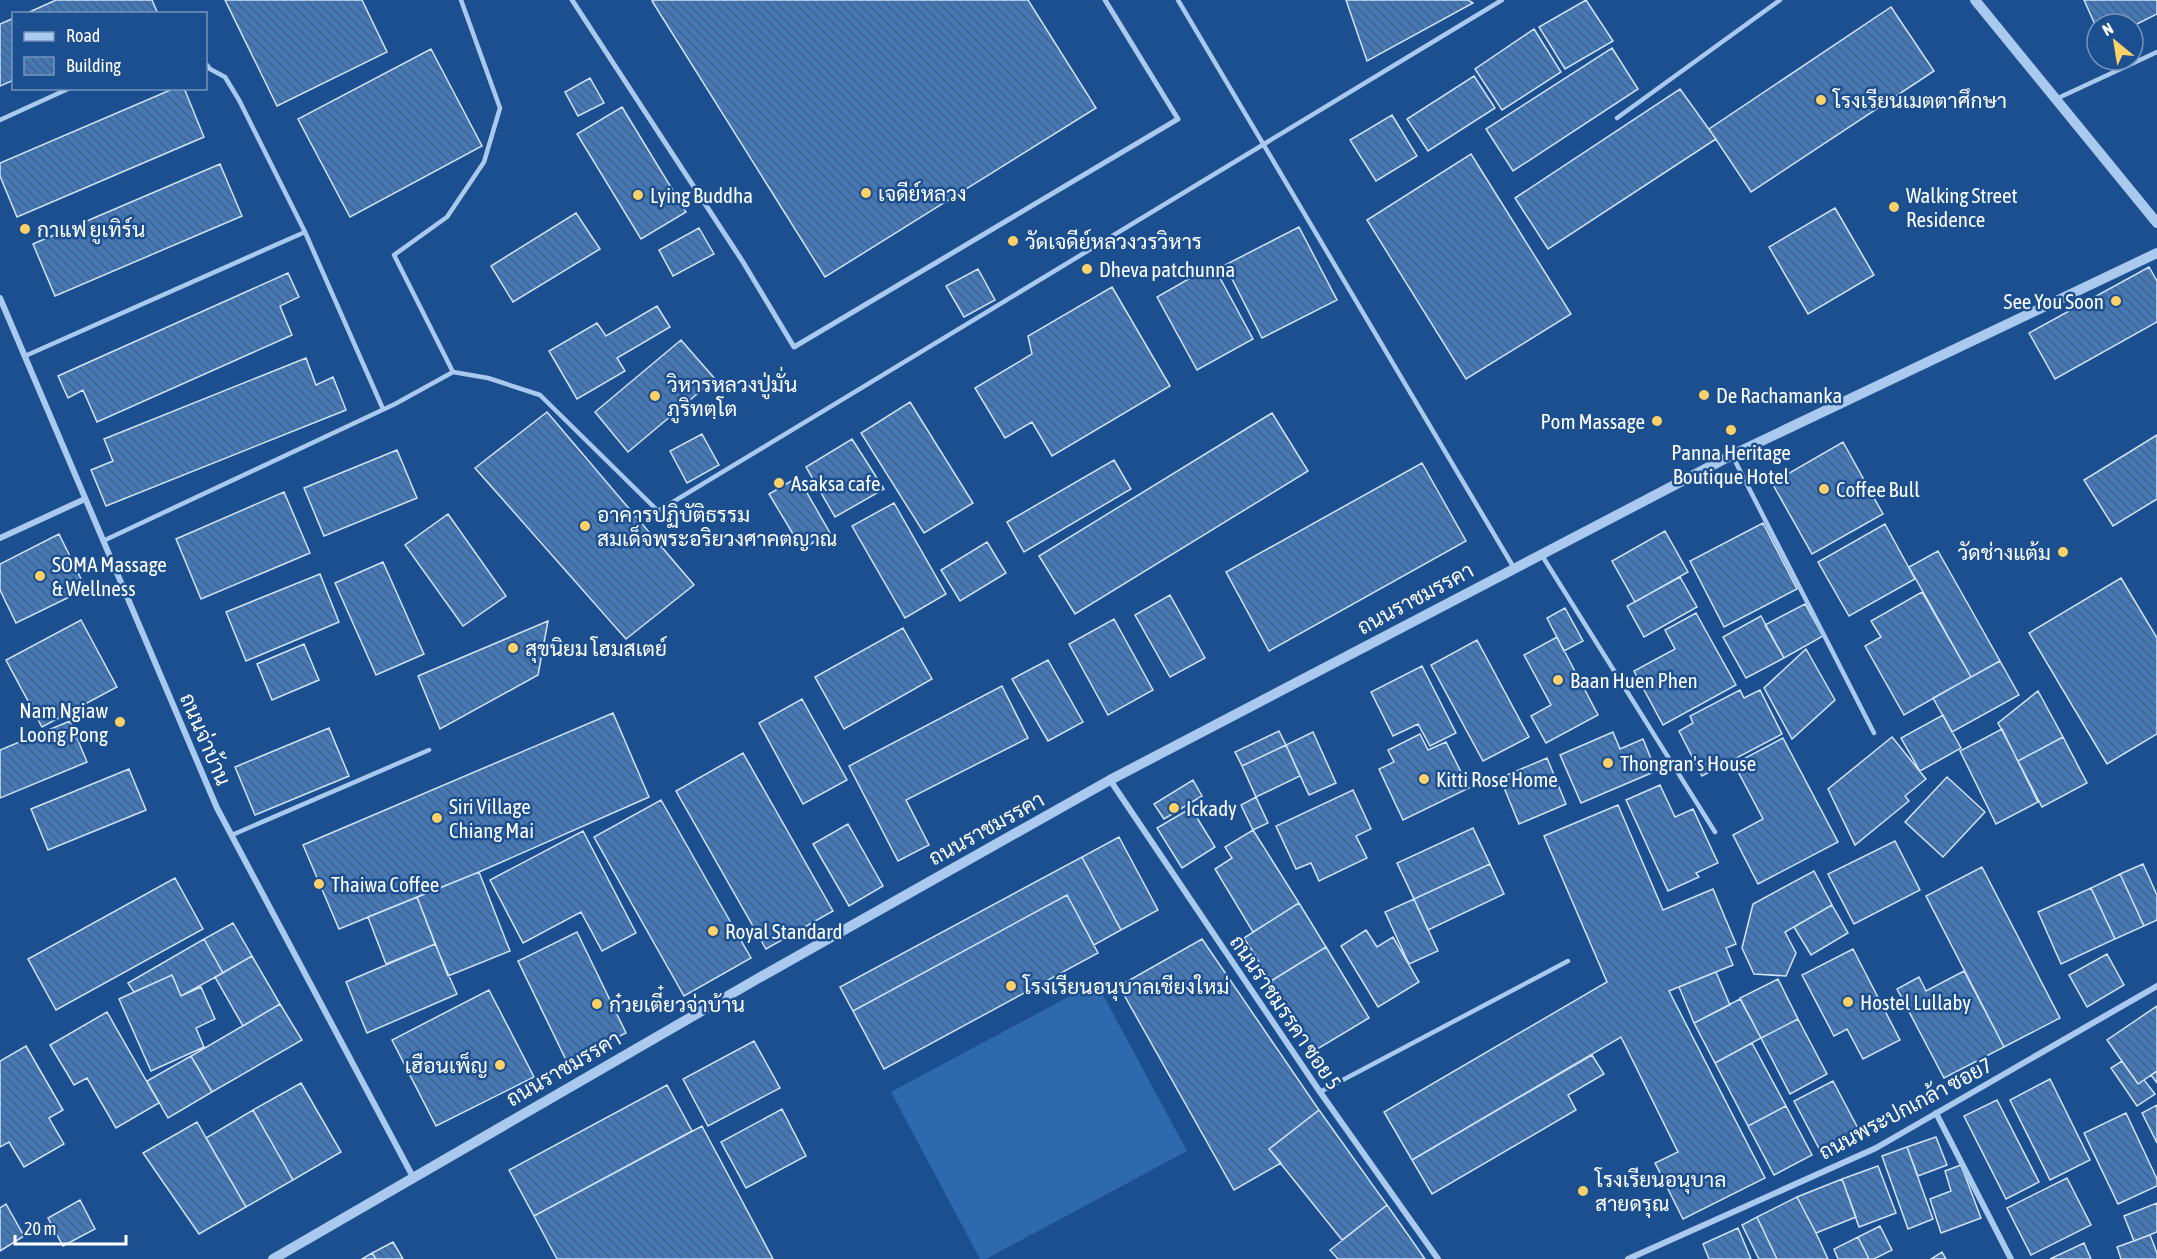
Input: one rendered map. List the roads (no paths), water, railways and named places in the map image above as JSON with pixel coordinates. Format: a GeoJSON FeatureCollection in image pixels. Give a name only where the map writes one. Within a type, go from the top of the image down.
{"type":"FeatureCollection","features":[{"type":"Feature","properties":{"kind":"street"},"geometry":{"type":"LineString","coordinates":[[572,0],[743,262],[794,347],[1178,119],[1105,0]]}},
{"type":"Feature","properties":{"kind":"street"},"geometry":{"type":"LineString","coordinates":[[1975,0],[2157,223]]}},
{"type":"Feature","properties":{"kind":"street","name":"ถนนราชมรรคา"},"geometry":{"type":"LineString","coordinates":[[273,1259],[757,979],[1110,780],[1732,455],[2157,253]]}},
{"type":"Feature","properties":{"kind":"street","name":"ถนนจ่าบ้าน"},"geometry":{"type":"LineString","coordinates":[[0,298],[217,808],[413,1177]]}},
{"type":"Feature","properties":{"kind":"street"},"geometry":{"type":"LineString","coordinates":[[0,538],[85,499]]}},
{"type":"Feature","properties":{"kind":"street","name":"ถนนราชมรรคา ซอย 5"},"geometry":{"type":"LineString","coordinates":[[1110,780],[1320,1092],[1438,1259]]}},
{"type":"Feature","properties":{"kind":"street","name":"ถนนพระปกเกล้า ซอย7"},"geometry":{"type":"LineString","coordinates":[[1628,1259],[1876,1148],[2157,986]]}},
{"type":"Feature","properties":{"kind":"street"},"geometry":{"type":"LineString","coordinates":[[1936,1113],[2011,1259]]}},
{"type":"Feature","properties":{"kind":"lane"},"geometry":{"type":"LineString","coordinates":[[453,372],[394,255],[447,217],[484,162],[500,108],[461,0]]}},
{"type":"Feature","properties":{"kind":"lane"},"geometry":{"type":"LineString","coordinates":[[1178,0],[1514,568]]}},
{"type":"Feature","properties":{"kind":"lane"},"geometry":{"type":"LineString","coordinates":[[104,541],[383,409],[453,372],[488,378],[540,395],[658,511],[1502,0]]}},
{"type":"Feature","properties":{"kind":"lane"},"geometry":{"type":"LineString","coordinates":[[1617,118],[1780,0]]}},
{"type":"Feature","properties":{"kind":"lane"},"geometry":{"type":"LineString","coordinates":[[2055,99],[2157,52]]}},
{"type":"Feature","properties":{"kind":"lane"},"geometry":{"type":"LineString","coordinates":[[207,65],[225,77],[239,100],[305,232],[383,409]]}},
{"type":"Feature","properties":{"kind":"lane"},"geometry":{"type":"LineString","coordinates":[[0,120],[66,90]]}},
{"type":"Feature","properties":{"kind":"lane"},"geometry":{"type":"LineString","coordinates":[[25,356],[305,232]]}},
{"type":"Feature","properties":{"kind":"lane"},"geometry":{"type":"LineString","coordinates":[[1732,455],[1874,733]]}},
{"type":"Feature","properties":{"kind":"lane"},"geometry":{"type":"LineString","coordinates":[[1541,554],[1715,832]]}},
{"type":"Feature","properties":{"kind":"lane"},"geometry":{"type":"LineString","coordinates":[[232,835],[429,750]]}},
{"type":"Feature","properties":{"kind":"lane"},"geometry":{"type":"LineString","coordinates":[[1320,1092],[1568,961]]}},
{"type":"Feature","properties":{"kind":"place","name":"โรงเรียนเมตตาศึกษา"},"geometry":{"type":"Point","coordinates":[1821,100]}},
{"type":"Feature","properties":{"kind":"place","name":"เจดีย์หลวง"},"geometry":{"type":"Point","coordinates":[866,193]}},
{"type":"Feature","properties":{"kind":"place","name":"Lying Buddha"},"geometry":{"type":"Point","coordinates":[638,195]}},
{"type":"Feature","properties":{"kind":"place","name":"Walking Street Residence"},"geometry":{"type":"Point","coordinates":[1894,207]}},
{"type":"Feature","properties":{"kind":"place","name":"กาแฟ ยูเทิร์น"},"geometry":{"type":"Point","coordinates":[25,229]}},
{"type":"Feature","properties":{"kind":"place","name":"วัดเจดีย์หลวงวรวิหาร"},"geometry":{"type":"Point","coordinates":[1013,241]}},
{"type":"Feature","properties":{"kind":"place","name":"Dheva patchunna"},"geometry":{"type":"Point","coordinates":[1087,269]}},
{"type":"Feature","properties":{"kind":"place","name":"See You Soon"},"geometry":{"type":"Point","coordinates":[2116,301]}},
{"type":"Feature","properties":{"kind":"place","name":"De Rachamanka"},"geometry":{"type":"Point","coordinates":[1704,395]}},
{"type":"Feature","properties":{"kind":"place","name":"วิหารหลวงปู่มั่น ภูริทตฺโต"},"geometry":{"type":"Point","coordinates":[655,396]}},
{"type":"Feature","properties":{"kind":"place","name":"Pom Massage"},"geometry":{"type":"Point","coordinates":[1657,421]}},
{"type":"Feature","properties":{"kind":"place","name":"Panna Heritage Boutique Hotel"},"geometry":{"type":"Point","coordinates":[1731,430]}},
{"type":"Feature","properties":{"kind":"place","name":"Asaksa cafe"},"geometry":{"type":"Point","coordinates":[779,483]}},
{"type":"Feature","properties":{"kind":"place","name":"Coffee Bull"},"geometry":{"type":"Point","coordinates":[1824,489]}},
{"type":"Feature","properties":{"kind":"place","name":"อาคารปฏิบัติธรรม สมเด็จพระอริยวงศาคตญาณ"},"geometry":{"type":"Point","coordinates":[585,526]}},
{"type":"Feature","properties":{"kind":"place","name":"วัดช่างแต้ม"},"geometry":{"type":"Point","coordinates":[2063,552]}},
{"type":"Feature","properties":{"kind":"place","name":"SOMA Massage & Wellness"},"geometry":{"type":"Point","coordinates":[40,576]}},
{"type":"Feature","properties":{"kind":"place","name":"สุขนิยม โฮมสเตย์"},"geometry":{"type":"Point","coordinates":[513,648]}},
{"type":"Feature","properties":{"kind":"place","name":"Baan Huen Phen"},"geometry":{"type":"Point","coordinates":[1558,680]}},
{"type":"Feature","properties":{"kind":"place","name":"Nam Ngiaw Loong Pong"},"geometry":{"type":"Point","coordinates":[120,722]}},
{"type":"Feature","properties":{"kind":"place","name":"Thongran's House"},"geometry":{"type":"Point","coordinates":[1608,763]}},
{"type":"Feature","properties":{"kind":"place","name":"Kitti Rose Home"},"geometry":{"type":"Point","coordinates":[1424,779]}},
{"type":"Feature","properties":{"kind":"place","name":"Ickady"},"geometry":{"type":"Point","coordinates":[1174,808]}},
{"type":"Feature","properties":{"kind":"place","name":"Siri Village Chiang Mai"},"geometry":{"type":"Point","coordinates":[437,818]}},
{"type":"Feature","properties":{"kind":"place","name":"Thaiwa Coffee"},"geometry":{"type":"Point","coordinates":[319,884]}},
{"type":"Feature","properties":{"kind":"place","name":"Royal Standard"},"geometry":{"type":"Point","coordinates":[713,931]}},
{"type":"Feature","properties":{"kind":"place","name":"โรงเรียนอนุบาลเชียงใหม่"},"geometry":{"type":"Point","coordinates":[1011,986]}},
{"type":"Feature","properties":{"kind":"place","name":"Hostel Lullaby"},"geometry":{"type":"Point","coordinates":[1848,1002]}},
{"type":"Feature","properties":{"kind":"place","name":"ก๋วยเตี๋ยวจ่าบ้าน"},"geometry":{"type":"Point","coordinates":[597,1004]}},
{"type":"Feature","properties":{"kind":"place","name":"เฮือนเพ็ญ"},"geometry":{"type":"Point","coordinates":[500,1065]}},
{"type":"Feature","properties":{"kind":"place","name":"โรงเรียนอนุบาล สายดรุณ"},"geometry":{"type":"Point","coordinates":[1583,1191]}}]}
